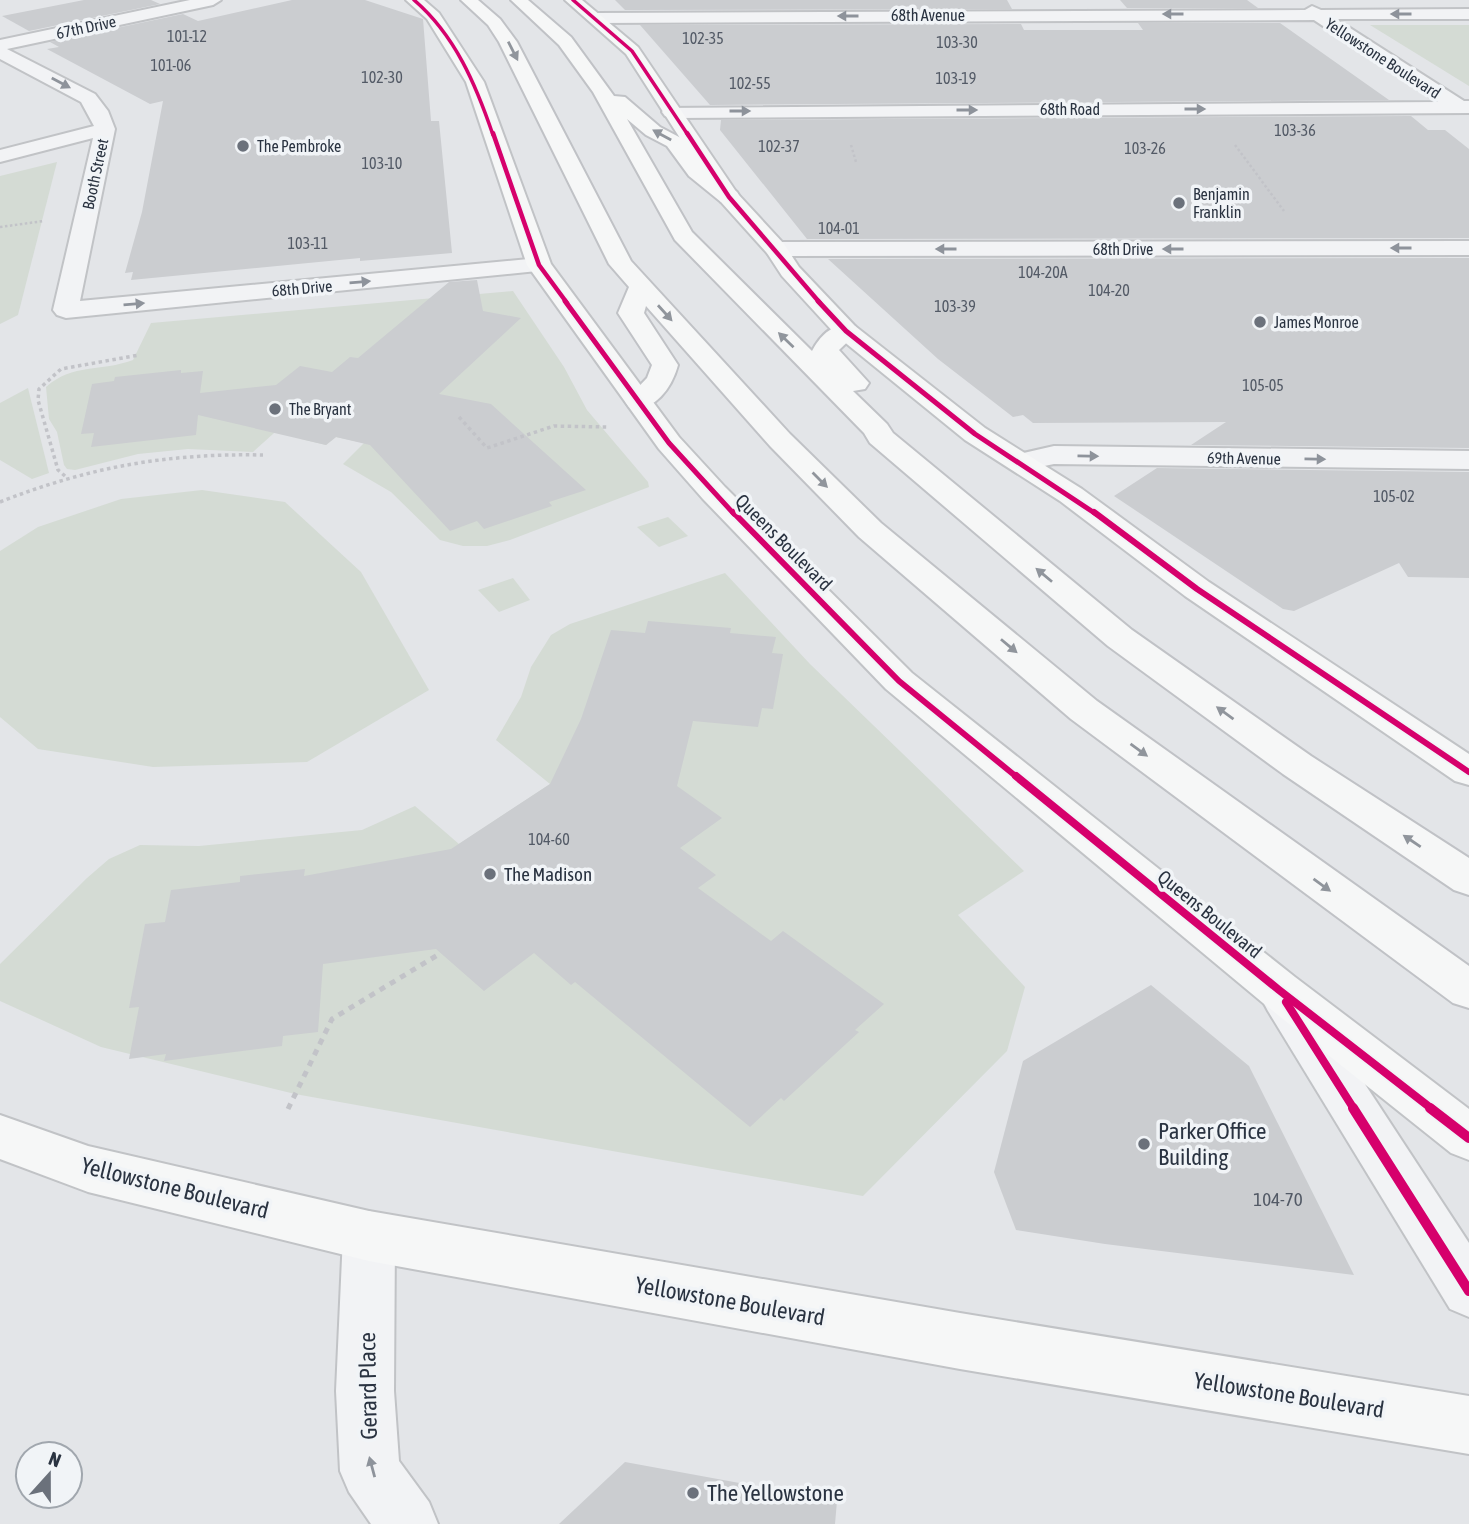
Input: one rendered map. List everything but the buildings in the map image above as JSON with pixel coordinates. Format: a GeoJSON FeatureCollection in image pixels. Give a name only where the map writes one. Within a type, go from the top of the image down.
{"type":"FeatureCollection","features":[{"type":"Feature","properties":{"kind":"main road","name":"Queens Boulevard"},"geometry":{"type":"LineString","coordinates":[[414,0],[433,16],[475,82],[539,265],[669,443],[714,493],[899,681],[1279,990],[1469,1138]]}},
{"type":"Feature","properties":{"kind":"main road"},"geometry":{"type":"LineString","coordinates":[[469,0],[494,22],[508,42],[621,264],[780,440],[870,530],[1084,710],[1469,990]]}},
{"type":"Feature","properties":{"kind":"main road"},"geometry":{"type":"LineString","coordinates":[[519,0],[565,41],[602,90],[683,234],[719,274],[877,430]]}},
{"type":"Feature","properties":{"kind":"main road"},"geometry":{"type":"LineString","coordinates":[[573,0],[632,51],[729,197],[776,249],[790,271],[846,331],[975,434],[1071,495],[1197,589],[1469,772]]}},
{"type":"Feature","properties":{"kind":"main road"},"geometry":{"type":"LineString","coordinates":[[602,90],[628,107],[653,131],[674,142],[696,172],[729,197]]}},
{"type":"Feature","properties":{"kind":"main road"},"geometry":{"type":"LineString","coordinates":[[639,401],[660,381],[665,365],[631,313],[641,286]]}},
{"type":"Feature","properties":{"kind":"main road"},"geometry":{"type":"LineString","coordinates":[[846,331],[830,341],[825,351],[871,398],[880,437],[1120,638],[1297,765],[1469,879]]}},
{"type":"Feature","properties":{"kind":"main road","name":"Yellowstone Boulevard"},"geometry":{"type":"LineString","coordinates":[[0,1137],[88,1169],[369,1236],[960,1341],[1469,1425]]}},
{"type":"Feature","properties":{"kind":"street","name":"67th Drive"},"geometry":{"type":"LineString","coordinates":[[0,45],[214,0]]}},
{"type":"Feature","properties":{"kind":"street","name":"Yellowstone Boulevard"},"geometry":{"type":"LineString","coordinates":[[1298,0],[1466,109]]}},
{"type":"Feature","properties":{"kind":"street","name":"68th Avenue"},"geometry":{"type":"LineString","coordinates":[[597,18],[1469,14]]}},
{"type":"Feature","properties":{"kind":"street","name":"Booth Street"},"geometry":{"type":"LineString","coordinates":[[0,52],[88,98],[98,111],[105,130],[66,310]]}},
{"type":"Feature","properties":{"kind":"street","name":"68th Road"},"geometry":{"type":"LineString","coordinates":[[671,111],[1466,109]]}},
{"type":"Feature","properties":{"kind":"street"},"geometry":{"type":"LineString","coordinates":[[0,156],[105,130]]}},
{"type":"Feature","properties":{"kind":"street","name":"68th Drive"},"geometry":{"type":"LineString","coordinates":[[776,249],[1469,248]]}},
{"type":"Feature","properties":{"kind":"street","name":"68th Drive"},"geometry":{"type":"LineString","coordinates":[[66,310],[539,265]]}},
{"type":"Feature","properties":{"kind":"street","name":"69th Avenue"},"geometry":{"type":"LineString","coordinates":[[1020,462],[1054,455],[1469,460]]}},
{"type":"Feature","properties":{"kind":"street","name":"Queens Boulevard"},"geometry":{"type":"LineString","coordinates":[[1279,990],[1469,1290]]}},
{"type":"Feature","properties":{"kind":"street","name":"Gerard Place"},"geometry":{"type":"LineString","coordinates":[[369,1236],[365,1391],[370,1471],[407,1524]]}},
{"type":"Feature","properties":{"kind":"path"},"geometry":{"type":"LineString","coordinates":[[1235,144],[1285,214]]}},
{"type":"Feature","properties":{"kind":"path"},"geometry":{"type":"LineString","coordinates":[[0,227],[55,219]]}},
{"type":"Feature","properties":{"kind":"path"},"geometry":{"type":"LineString","coordinates":[[65,476],[58,470],[38,400],[39,389],[61,369],[107,363],[112,359],[139,355]]}},
{"type":"Feature","properties":{"kind":"path"},"geometry":{"type":"LineString","coordinates":[[459,417],[487,448],[554,426],[619,427]]}},
{"type":"Feature","properties":{"kind":"path"},"geometry":{"type":"LineString","coordinates":[[0,502],[65,476],[156,456],[199,453],[263,455]]}},
{"type":"Feature","properties":{"kind":"path"},"geometry":{"type":"LineString","coordinates":[[288,1109],[332,1019],[441,953]]}},
{"type":"Feature","properties":{"kind":"shaded area"},"geometry":{"type":"Polygon","coordinates":[[[1370,25],[1469,25],[1469,86],[1370,25]]]}},
{"type":"Feature","properties":{"kind":"shaded area"},"geometry":{"type":"Polygon","coordinates":[[[57,162],[18,315],[0,324],[0,176],[57,162]]]}},
{"type":"Feature","properties":{"kind":"shaded area"},"geometry":{"type":"Polygon","coordinates":[[[513,291],[564,367],[587,410],[648,482],[649,487],[510,540],[487,546],[463,546],[440,540],[391,492],[343,464],[364,443],[336,437],[326,445],[301,439],[311,432],[283,425],[253,452],[188,449],[138,454],[75,470],[67,469],[64,465],[57,432],[49,419],[46,387],[66,374],[133,360],[151,323],[513,291]]]}},
{"type":"Feature","properties":{"kind":"shaded area"},"geometry":{"type":"Polygon","coordinates":[[[28,388],[49,473],[32,479],[0,460],[0,403],[28,388]]]}},
{"type":"Feature","properties":{"kind":"shaded area"},"geometry":{"type":"Polygon","coordinates":[[[202,490],[285,502],[361,572],[429,690],[307,762],[153,767],[38,749],[0,717],[0,551],[38,527],[121,499],[202,490]]]}},
{"type":"Feature","properties":{"kind":"shaded area"},"geometry":{"type":"Polygon","coordinates":[[[668,517],[688,536],[659,547],[637,527],[668,517]]]}},
{"type":"Feature","properties":{"kind":"shaded area"},"geometry":{"type":"Polygon","coordinates":[[[725,573],[810,664],[1024,871],[958,915],[1025,987],[1007,1051],[863,1196],[295,1094],[101,1047],[0,1001],[0,964],[109,859],[140,845],[199,846],[362,830],[415,806],[459,844],[550,784],[496,740],[521,697],[531,667],[551,635],[570,624],[725,573]]]}},
{"type":"Feature","properties":{"kind":"shaded area"},"geometry":{"type":"Polygon","coordinates":[[[513,578],[530,600],[499,612],[478,590],[513,578]]]}},
{"type":"Feature","properties":{"kind":"cycle path"},"geometry":{"type":"LineString","coordinates":[[414,0],[433,16],[475,82],[539,265],[669,443],[714,493],[899,681],[1279,990],[1469,1138]]}},
{"type":"Feature","properties":{"kind":"cycle path"},"geometry":{"type":"LineString","coordinates":[[573,0],[632,51],[729,197],[776,249],[790,271],[846,331],[975,434],[1071,495],[1197,589],[1469,772]]}},
{"type":"Feature","properties":{"kind":"cycle path"},"geometry":{"type":"LineString","coordinates":[[1286,1002],[1469,1291]]}},
{"type":"Feature","properties":{"kind":"place","name":"The Pembroke"},"geometry":{"type":"Point","coordinates":[243,146]}},
{"type":"Feature","properties":{"kind":"place","name":"Benjamin Franklin"},"geometry":{"type":"Point","coordinates":[1179,203]}},
{"type":"Feature","properties":{"kind":"place","name":"James Monroe"},"geometry":{"type":"Point","coordinates":[1260,322]}},
{"type":"Feature","properties":{"kind":"place","name":"The Bryant"},"geometry":{"type":"Point","coordinates":[275,409]}},
{"type":"Feature","properties":{"kind":"place","name":"The Madison"},"geometry":{"type":"Point","coordinates":[490,874]}},
{"type":"Feature","properties":{"kind":"place","name":"Parker Office Building"},"geometry":{"type":"Point","coordinates":[1144,1144]}},
{"type":"Feature","properties":{"kind":"place","name":"The Yellowstone"},"geometry":{"type":"Point","coordinates":[693,1493]}}]}
